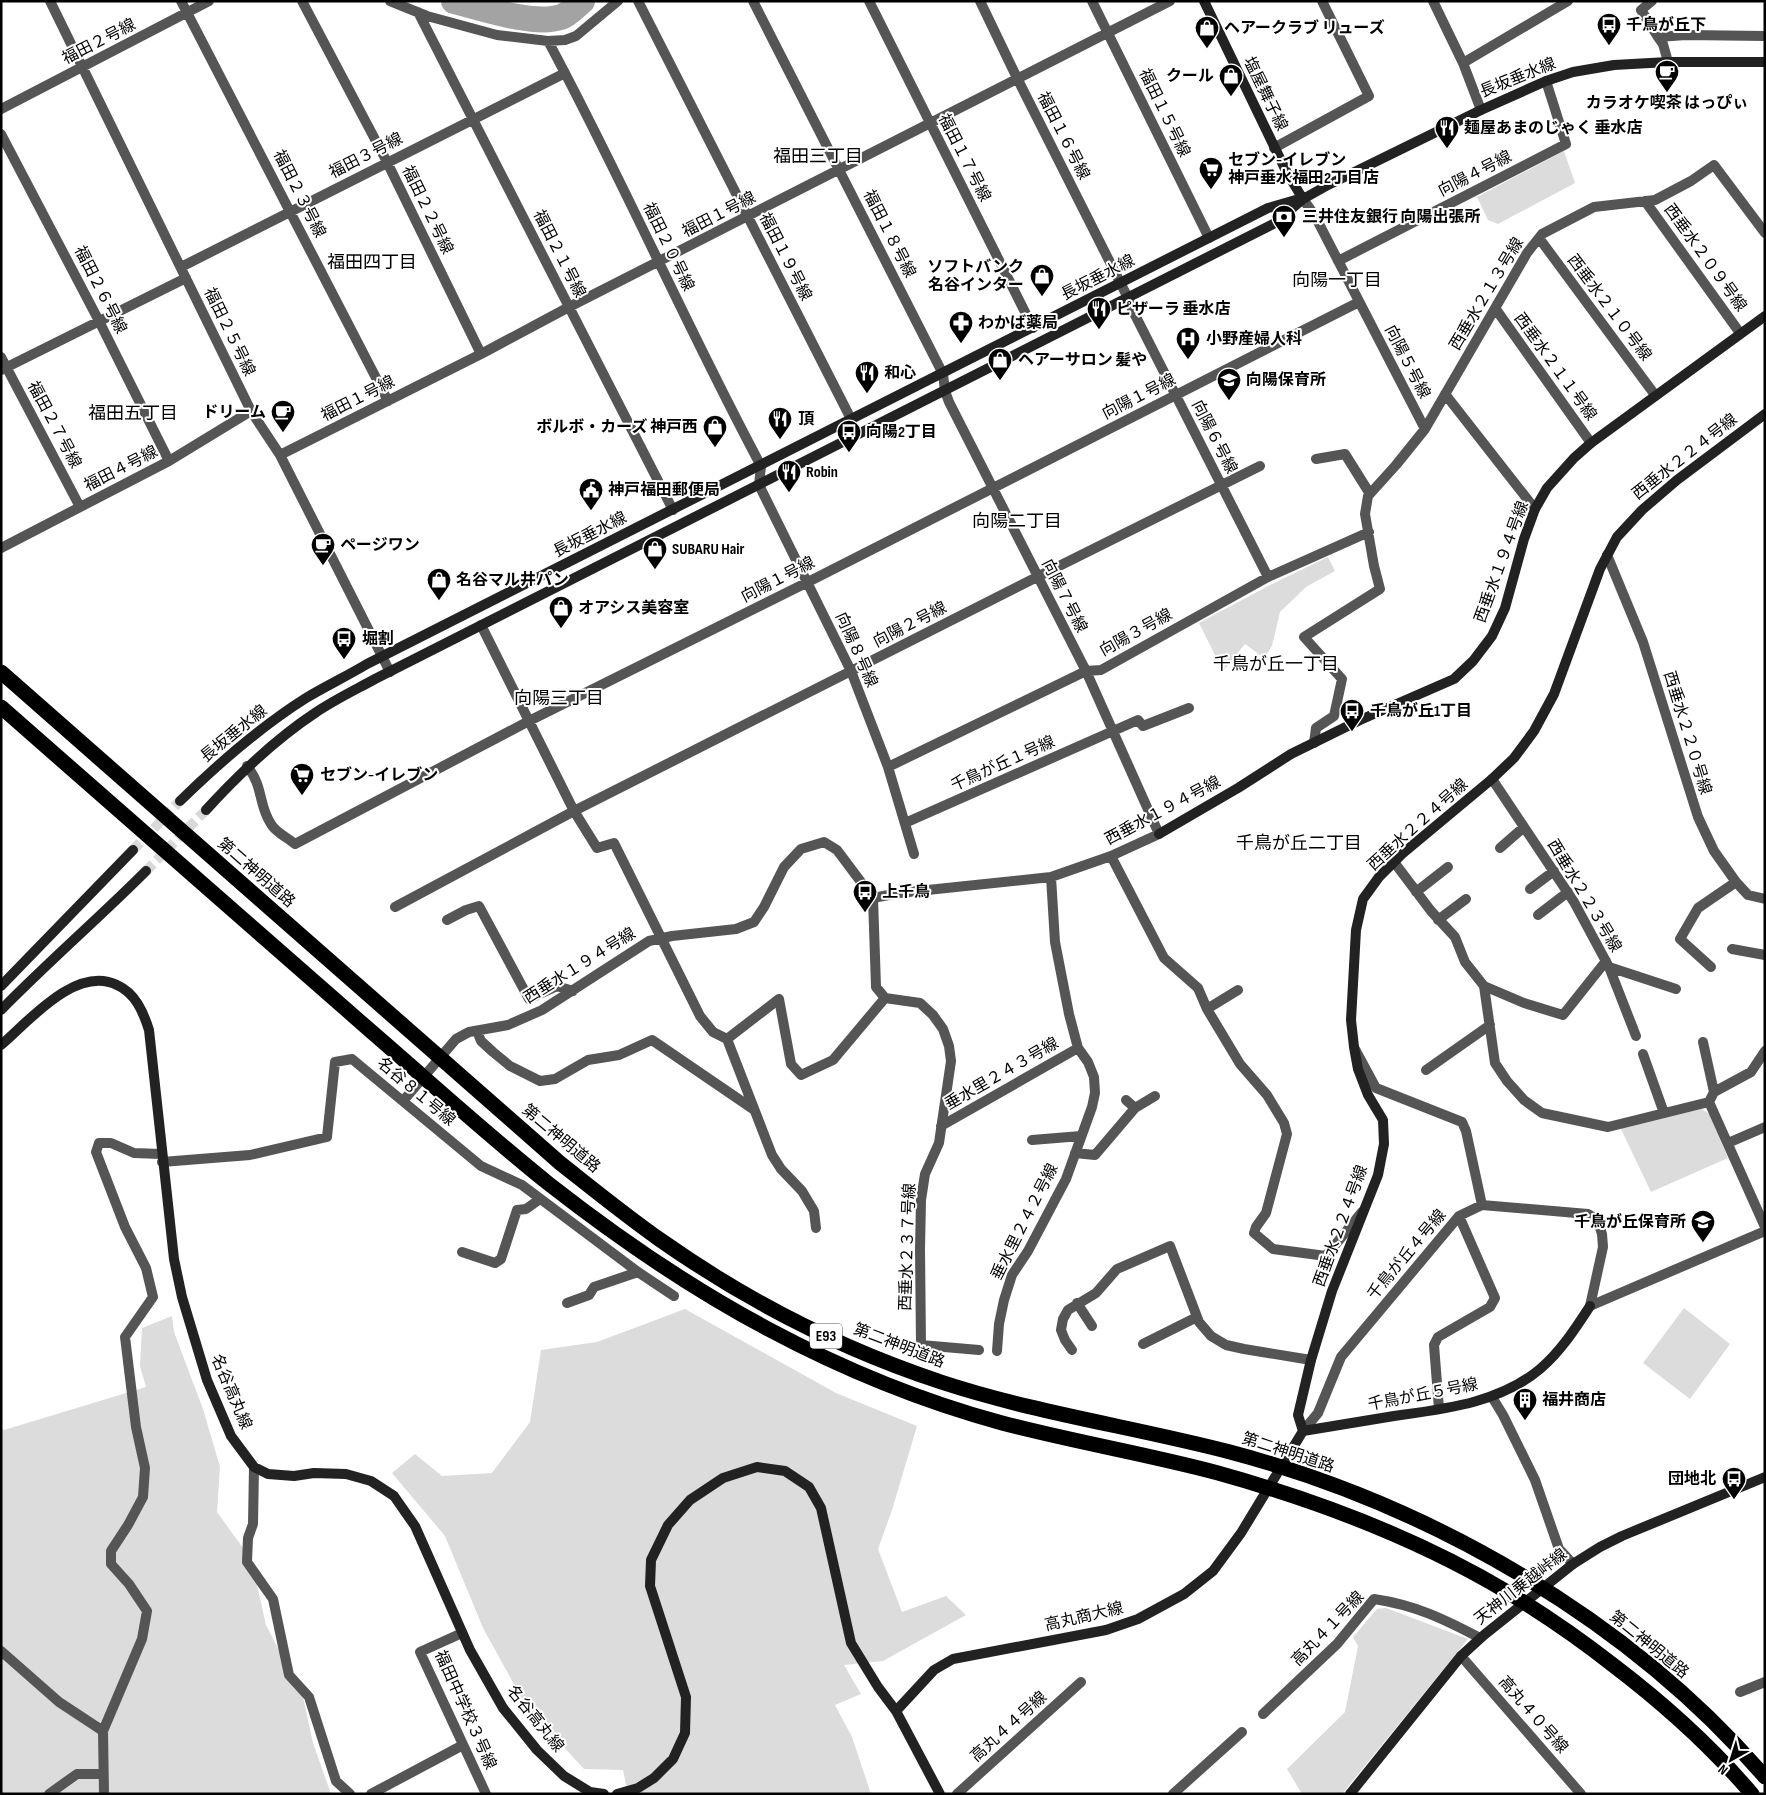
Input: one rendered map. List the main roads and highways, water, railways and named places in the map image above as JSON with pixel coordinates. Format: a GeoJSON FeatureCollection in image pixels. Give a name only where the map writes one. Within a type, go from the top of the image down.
{"type":"FeatureCollection","features":[{"type":"Feature","properties":{"kind":"highway","name":"第二神明道路"},"geometry":{"type":"LineString","coordinates":[[4,674],[560,1163],[660,1240],[713,1274],[768,1306],[821,1333],[878,1359],[940,1382],[1007,1401],[1231,1452],[1378,1502],[1454,1536],[1521,1575],[1590,1620],[1650,1666],[1704,1713],[1765,1777]]}},
{"type":"Feature","properties":{"kind":"highway","name":"E93"},"geometry":{"type":"LineString","coordinates":[[1,707],[360,1022],[546,1182],[651,1259],[706,1294],[812,1352],[870,1379],[937,1404],[1001,1423],[1146,1456],[1246,1482],[1298,1498],[1372,1525],[1441,1556],[1509,1593],[1577,1637],[1637,1683],[1689,1728],[1739,1779],[1751,1794]]}},
{"type":"Feature","properties":{"kind":"waterway"},"geometry":{"type":"LineString","coordinates":[[454,1],[508,15],[537,19],[564,16],[582,1]]}},
{"type":"Feature","properties":{"kind":"tunnel"},"geometry":{"type":"LineString","coordinates":[[133,850],[180,801]]}},
{"type":"Feature","properties":{"kind":"tunnel"},"geometry":{"type":"LineString","coordinates":[[146,871],[206,810]]}},
{"type":"Feature","properties":{"kind":"place","name":"千鳥が丘下"},"geometry":{"type":"Point","coordinates":[1609,46]}},
{"type":"Feature","properties":{"kind":"place","name":"ヘアークラブ リューズ"},"geometry":{"type":"Point","coordinates":[1207,49]}},
{"type":"Feature","properties":{"kind":"place","name":"カラオケ喫茶 はっぴぃ"},"geometry":{"type":"Point","coordinates":[1667,93]}},
{"type":"Feature","properties":{"kind":"place","name":"クール"},"geometry":{"type":"Point","coordinates":[1231,97]}},
{"type":"Feature","properties":{"kind":"place","name":"麺屋あまのじゃく 垂水店"},"geometry":{"type":"Point","coordinates":[1447,149]}},
{"type":"Feature","properties":{"kind":"place","name":"セブン-イレブン 神戸垂水福田2丁目店"},"geometry":{"type":"Point","coordinates":[1211,190]}},
{"type":"Feature","properties":{"kind":"place","name":"三井住友銀行 向陽出張所"},"geometry":{"type":"Point","coordinates":[1284,238]}},
{"type":"Feature","properties":{"kind":"place","name":"ソフトバンク 名谷インター"},"geometry":{"type":"Point","coordinates":[1042,297]}},
{"type":"Feature","properties":{"kind":"place","name":"ピザーラ 垂水店"},"geometry":{"type":"Point","coordinates":[1099,330]}},
{"type":"Feature","properties":{"kind":"place","name":"わかば薬局"},"geometry":{"type":"Point","coordinates":[961,344]}},
{"type":"Feature","properties":{"kind":"place","name":"小野産婦人科"},"geometry":{"type":"Point","coordinates":[1188,360]}},
{"type":"Feature","properties":{"kind":"place","name":"ヘアーサロン 髪や"},"geometry":{"type":"Point","coordinates":[1000,381]}},
{"type":"Feature","properties":{"kind":"place","name":"和心"},"geometry":{"type":"Point","coordinates":[867,394]}},
{"type":"Feature","properties":{"kind":"place","name":"向陽保育所"},"geometry":{"type":"Point","coordinates":[1229,401]}},
{"type":"Feature","properties":{"kind":"place","name":"ドリーム"},"geometry":{"type":"Point","coordinates":[283,433]}},
{"type":"Feature","properties":{"kind":"place","name":"頂"},"geometry":{"type":"Point","coordinates":[780,440]}},
{"type":"Feature","properties":{"kind":"place","name":"ボルボ・カーズ 神戸西"},"geometry":{"type":"Point","coordinates":[715,448]}},
{"type":"Feature","properties":{"kind":"place","name":"向陽2丁目"},"geometry":{"type":"Point","coordinates":[849,453]}},
{"type":"Feature","properties":{"kind":"place","name":"Robin"},"geometry":{"type":"Point","coordinates":[789,493]}},
{"type":"Feature","properties":{"kind":"place","name":"神戸福田郵便局"},"geometry":{"type":"Point","coordinates":[591,511]}},
{"type":"Feature","properties":{"kind":"place","name":"ページワン"},"geometry":{"type":"Point","coordinates":[323,566]}},
{"type":"Feature","properties":{"kind":"place","name":"SUBARU Hair"},"geometry":{"type":"Point","coordinates":[655,570]}},
{"type":"Feature","properties":{"kind":"place","name":"名谷マル井パン"},"geometry":{"type":"Point","coordinates":[439,601]}},
{"type":"Feature","properties":{"kind":"place","name":"オアシス美容室"},"geometry":{"type":"Point","coordinates":[561,629]}},
{"type":"Feature","properties":{"kind":"place","name":"堀割"},"geometry":{"type":"Point","coordinates":[344,660]}},
{"type":"Feature","properties":{"kind":"place","name":"千鳥が丘1丁目"},"geometry":{"type":"Point","coordinates":[1352,732]}},
{"type":"Feature","properties":{"kind":"place","name":"セブン-イレブン"},"geometry":{"type":"Point","coordinates":[302,796]}},
{"type":"Feature","properties":{"kind":"place","name":"上千鳥"},"geometry":{"type":"Point","coordinates":[865,913]}},
{"type":"Feature","properties":{"kind":"place","name":"千鳥が丘保育所"},"geometry":{"type":"Point","coordinates":[1703,1243]}},
{"type":"Feature","properties":{"kind":"place","name":"福井商店"},"geometry":{"type":"Point","coordinates":[1525,1421]}},
{"type":"Feature","properties":{"kind":"place","name":"団地北"},"geometry":{"type":"Point","coordinates":[1734,1500]}},
{"type":"Feature","properties":{"kind":"district","name":"福田三丁目"},"geometry":{"type":"Point","coordinates":[818,156]}},
{"type":"Feature","properties":{"kind":"district","name":"福田四丁目"},"geometry":{"type":"Point","coordinates":[372,262]}},
{"type":"Feature","properties":{"kind":"district","name":"向陽一丁目"},"geometry":{"type":"Point","coordinates":[1337,280]}},
{"type":"Feature","properties":{"kind":"district","name":"福田五丁目"},"geometry":{"type":"Point","coordinates":[133,413]}},
{"type":"Feature","properties":{"kind":"district","name":"向陽二丁目"},"geometry":{"type":"Point","coordinates":[1017,521]}},
{"type":"Feature","properties":{"kind":"district","name":"千鳥が丘一丁目"},"geometry":{"type":"Point","coordinates":[1276,664]}},
{"type":"Feature","properties":{"kind":"district","name":"向陽三丁目"},"geometry":{"type":"Point","coordinates":[559,698]}},
{"type":"Feature","properties":{"kind":"district","name":"千鳥が丘二丁目"},"geometry":{"type":"Point","coordinates":[1299,843]}}]}
